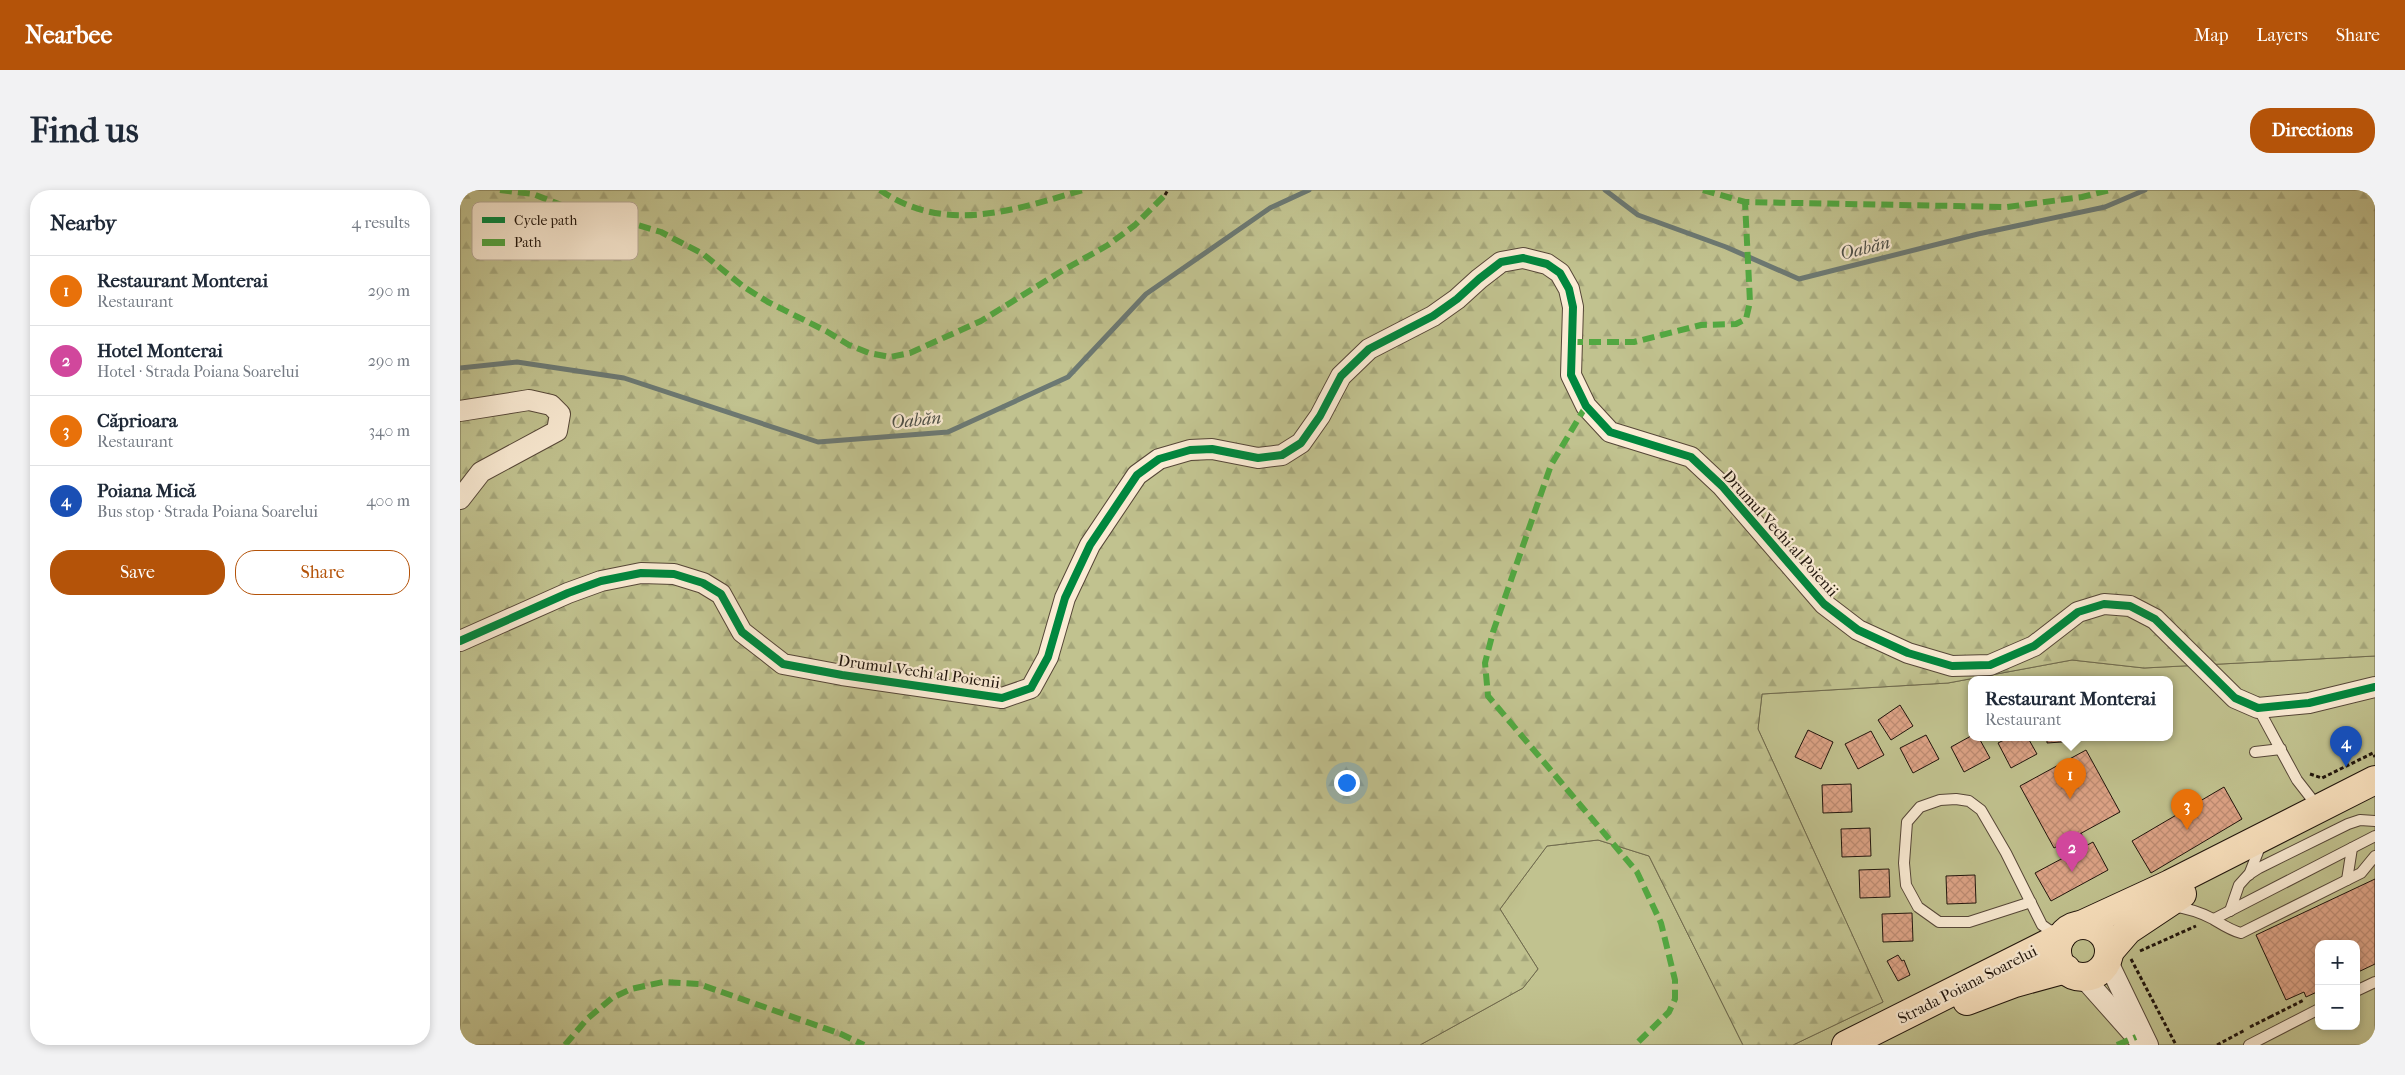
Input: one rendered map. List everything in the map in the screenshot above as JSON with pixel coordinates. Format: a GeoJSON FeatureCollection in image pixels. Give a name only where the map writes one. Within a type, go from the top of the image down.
{"type":"FeatureCollection","features":[{"type":"Feature","properties":{"kind":"main road","name":"Strada Poiana Soarelui"},"geometry":{"type":"LineString","coordinates":[[1847,1045],[2375,780]]}},
{"type":"Feature","properties":{"kind":"main road","name":"Strada Poiana Soarelui"},"geometry":{"type":"LineString","coordinates":[[2115,956],[2128,930],[2292,822]]}},
{"type":"Feature","properties":{"kind":"main road"},"geometry":{"type":"LineString","coordinates":[[2098,930],[2115,956],[2098,972],[2074,973],[2058,957],[2069,932],[2098,930]]}},
{"type":"Feature","properties":{"kind":"main road","name":"Strada Poiana Soarelui"},"geometry":{"type":"LineString","coordinates":[[1847,1045],[2015,983],[2074,973]]}},
{"type":"Feature","properties":{"kind":"street","name":"Drumul Vechi al Poienii"},"geometry":{"type":"LineString","coordinates":[[460,641],[568,593],[601,581],[641,573],[674,574],[703,583],[721,594],[742,632],[783,664],[842,675],[1002,698],[1031,688],[1048,657],[1065,598],[1090,545],[1137,475],[1159,459],[1190,450],[1212,449],[1258,458],[1282,455],[1301,443],[1320,416],[1341,376],[1369,348],[1433,316],[1457,299],[1478,279],[1501,262],[1523,258],[1547,264],[1560,274],[1569,289],[1572,307],[1571,375],[1586,406],[1610,432],[1691,458],[1722,486],[1824,604],[1858,630],[1908,653],[1952,666],[1990,665],[2034,646],[2078,612],[2104,604],[2130,606],[2155,619],[2236,698],[2258,708]]}},
{"type":"Feature","properties":{"kind":"street"},"geometry":{"type":"LineString","coordinates":[[460,411],[529,400],[551,404],[560,414],[557,431],[481,472],[460,500]]}},
{"type":"Feature","properties":{"kind":"street"},"geometry":{"type":"LineString","coordinates":[[2258,708],[2308,703],[2375,687]]}},
{"type":"Feature","properties":{"kind":"street"},"geometry":{"type":"LineString","coordinates":[[2115,956],[2148,1045]]}},
{"type":"Feature","properties":{"kind":"street"},"geometry":{"type":"LineString","coordinates":[[2074,973],[2142,1045]]}},
{"type":"Feature","properties":{"kind":"lane"},"geometry":{"type":"LineString","coordinates":[[2258,708],[2297,780],[2318,808]]}},
{"type":"Feature","properties":{"kind":"lane"},"geometry":{"type":"LineString","coordinates":[[2255,752],[2281,749]]}},
{"type":"Feature","properties":{"kind":"lane"},"geometry":{"type":"LineString","coordinates":[[2030,902],[1969,922],[1939,922],[1918,907],[1906,885],[1904,863],[1907,822],[1920,806],[1940,800],[1956,799],[1969,801],[1982,810],[2030,902],[2042,925],[2049,930],[2069,932]]}},
{"type":"Feature","properties":{"kind":"lane"},"geometry":{"type":"LineString","coordinates":[[2230,911],[2239,885],[2248,875],[2259,868],[2348,824],[2360,820],[2375,822]]}},
{"type":"Feature","properties":{"kind":"lane"},"geometry":{"type":"LineString","coordinates":[[2214,919],[2375,836]]}},
{"type":"Feature","properties":{"kind":"lane"},"geometry":{"type":"LineString","coordinates":[[2248,875],[2262,842]]}},
{"type":"Feature","properties":{"kind":"lane"},"geometry":{"type":"LineString","coordinates":[[2347,880],[2352,848]]}},
{"type":"Feature","properties":{"kind":"lane"},"geometry":{"type":"LineString","coordinates":[[2166,905],[2189,909],[2214,919],[2230,930],[2241,932],[2360,873],[2375,856]]}},
{"type":"Feature","properties":{"kind":"lane"},"geometry":{"type":"LineString","coordinates":[[2360,989],[2375,982]]}},
{"type":"Feature","properties":{"kind":"lane"},"geometry":{"type":"LineString","coordinates":[[2249,1045],[2315,1011]]}},
{"type":"Feature","properties":{"kind":"path"},"geometry":{"type":"LineString","coordinates":[[1165,195],[1168,190]]}},
{"type":"Feature","properties":{"kind":"path"},"geometry":{"type":"LineString","coordinates":[[2307,768],[2311,775],[2322,778],[2373,753],[2375,757]]}},
{"type":"Feature","properties":{"kind":"path"},"geometry":{"type":"LineString","coordinates":[[2138,952],[2196,926],[2204,928]]}},
{"type":"Feature","properties":{"kind":"path"},"geometry":{"type":"LineString","coordinates":[[2115,956],[2176,1045]]}},
{"type":"Feature","properties":{"kind":"path"},"geometry":{"type":"LineString","coordinates":[[2270,1017],[2304,1000]]}},
{"type":"Feature","properties":{"kind":"green space"},"geometry":{"type":"Polygon","coordinates":[[[460,190],[2375,190],[2375,656],[2144,668],[2072,660],[1986,676],[1968,676],[1968,679],[1948,683],[1762,694],[1758,729],[1883,1002],[1793,1045],[1743,1045],[1649,856],[1598,840],[1547,846],[1500,909],[1538,969],[1523,988],[1420,1045],[460,1045],[460,190]]]}},
{"type":"Feature","properties":{"kind":"green space"},"geometry":{"type":"Polygon","coordinates":[[[2375,656],[2375,1045],[1793,1045],[1883,1002],[1758,729],[1762,694],[1948,683],[1968,679],[1968,741],[2173,741],[2173,676],[1986,676],[2072,660],[2144,668],[2375,656]]]}},
{"type":"Feature","properties":{"kind":"green space"},"geometry":{"type":"Polygon","coordinates":[[[1598,840],[1649,856],[1743,1045],[1420,1045],[1523,988],[1538,969],[1500,909],[1547,846],[1598,840]]]}},
{"type":"Feature","properties":{"kind":"building"},"geometry":{"type":"Polygon","coordinates":[[[1900,705],[1913,726],[1891,740],[1878,720],[1900,705]]]}},
{"type":"Feature","properties":{"kind":"building"},"geometry":{"type":"Polygon","coordinates":[[[1808,730],[1833,742],[1821,769],[1795,757],[1808,730]]]}},
{"type":"Feature","properties":{"kind":"building"},"geometry":{"type":"Polygon","coordinates":[[[1871,731],[1884,755],[1858,769],[1845,744],[1871,731]]]}},
{"type":"Feature","properties":{"kind":"building"},"geometry":{"type":"Polygon","coordinates":[[[1926,735],[1939,759],[1913,773],[1900,748],[1926,735]]]}},
{"type":"Feature","properties":{"kind":"building"},"geometry":{"type":"Polygon","coordinates":[[[1968,738],[1968,741],[1981,741],[1990,758],[1964,772],[1951,747],[1968,738]]]}},
{"type":"Feature","properties":{"kind":"building"},"geometry":{"type":"Polygon","coordinates":[[[2002,741],[2030,741],[2037,754],[2011,768],[1998,743],[2002,741]]]}},
{"type":"Feature","properties":{"kind":"building"},"geometry":{"type":"Polygon","coordinates":[[[2047,741],[2076,741],[2047,743],[2047,741]]]}},
{"type":"Feature","properties":{"kind":"building"},"geometry":{"type":"Polygon","coordinates":[[[2086,750],[2120,812],[2054,848],[2020,786],[2086,750]]]}},
{"type":"Feature","properties":{"kind":"building"},"geometry":{"type":"Polygon","coordinates":[[[1851,784],[1852,812],[1823,813],[1822,785],[1851,784]]]}},
{"type":"Feature","properties":{"kind":"building"},"geometry":{"type":"Polygon","coordinates":[[[2224,787],[2242,819],[2151,873],[2132,841],[2224,787]]]}},
{"type":"Feature","properties":{"kind":"building"},"geometry":{"type":"Polygon","coordinates":[[[1870,828],[1871,856],[1842,857],[1841,829],[1870,828]]]}},
{"type":"Feature","properties":{"kind":"building"},"geometry":{"type":"Polygon","coordinates":[[[2081,833],[2087,845],[2065,857],[2059,845],[2081,833]]]}},
{"type":"Feature","properties":{"kind":"building"},"geometry":{"type":"Polygon","coordinates":[[[2093,842],[2108,870],[2051,901],[2035,873],[2093,842]]]}},
{"type":"Feature","properties":{"kind":"building"},"geometry":{"type":"Polygon","coordinates":[[[1889,869],[1890,897],[1860,898],[1859,870],[1889,869]]]}},
{"type":"Feature","properties":{"kind":"building"},"geometry":{"type":"Polygon","coordinates":[[[1975,875],[1976,903],[1947,904],[1946,876],[1975,875]]]}},
{"type":"Feature","properties":{"kind":"building"},"geometry":{"type":"Polygon","coordinates":[[[2375,879],[2375,964],[2360,971],[2360,940],[2315,940],[2315,993],[2306,997],[2304,992],[2286,1000],[2256,935],[2375,879]]]}},
{"type":"Feature","properties":{"kind":"building"},"geometry":{"type":"Polygon","coordinates":[[[1912,913],[1913,941],[1883,942],[1882,914],[1912,913]]]}},
{"type":"Feature","properties":{"kind":"building"},"geometry":{"type":"Polygon","coordinates":[[[1898,955],[1902,961],[1904,960],[1910,975],[1898,981],[1887,961],[1898,955]]]}},
{"type":"Feature","properties":{"kind":"waterway","name":"Oabăn"},"geometry":{"type":"LineString","coordinates":[[460,368],[517,362],[624,378],[818,442],[948,432],[1068,377],[1146,294],[1270,208],[1309,190]]}},
{"type":"Feature","properties":{"kind":"waterway","name":"Oabăn"},"geometry":{"type":"LineString","coordinates":[[1605,190],[1638,215],[1726,247],[1799,279],[1978,234],[2105,207],[2145,190]]}},
{"type":"Feature","properties":{"kind":"marked path"},"geometry":{"type":"LineString","coordinates":[[500,190],[533,194],[554,202]]}},
{"type":"Feature","properties":{"kind":"marked path"},"geometry":{"type":"LineString","coordinates":[[880,190],[905,204],[929,212],[955,215],[1006,211],[1083,190]]}},
{"type":"Feature","properties":{"kind":"marked path"},"geometry":{"type":"LineString","coordinates":[[1703,190],[1745,202],[2007,207],[2082,197],[2110,190]]}},
{"type":"Feature","properties":{"kind":"marked path"},"geometry":{"type":"LineString","coordinates":[[638,225],[661,232],[703,254],[744,287],[768,302],[826,331],[849,345],[869,353],[890,357],[910,353],[981,321],[1108,245],[1135,225],[1165,195]]}},
{"type":"Feature","properties":{"kind":"marked path"},"geometry":{"type":"LineString","coordinates":[[1571,342],[1634,342],[1701,325],[1736,324],[1746,319],[1750,302],[1745,202]]}},
{"type":"Feature","properties":{"kind":"marked path"},"geometry":{"type":"LineString","coordinates":[[1586,406],[1551,465],[1493,632],[1485,663],[1488,696],[1637,872],[1661,923],[1675,980],[1675,999],[1669,1012],[1635,1045]]}},
{"type":"Feature","properties":{"kind":"marked path"},"geometry":{"type":"LineString","coordinates":[[565,1045],[587,1019],[612,998],[631,989],[663,982],[699,984],[841,1034],[864,1045]]}},
{"type":"Feature","properties":{"kind":"marked path"},"geometry":{"type":"LineString","coordinates":[[2117,1045],[2136,1037]]}},
{"type":"Feature","properties":{"kind":"cycle path"},"geometry":{"type":"LineString","coordinates":[[460,641],[568,593],[601,581],[641,573],[674,574],[703,583],[721,594],[742,632],[783,664],[842,675],[1002,698],[1031,688],[1048,657],[1065,598],[1090,545],[1137,475],[1159,459],[1190,450],[1212,449],[1258,458],[1282,455],[1301,443],[1320,416],[1341,376],[1369,349],[1433,316],[1457,299],[1501,262],[1523,258],[1547,264],[1560,273],[1569,289],[1573,307],[1571,375],[1586,406],[1610,432],[1691,457],[1722,486],[1824,604],[1858,630],[1908,653],[1952,666],[1990,665],[2034,646],[2078,612],[2104,604],[2130,606],[2155,619],[2235,698],[2258,708],[2309,703],[2375,687]]}},
{"type":"Feature","properties":{"kind":"place","name":"Poiana Mică"},"geometry":{"type":"Point","coordinates":[2346,767]}},
{"type":"Feature","properties":{"kind":"place","name":"Restaurant Monterai"},"geometry":{"type":"Point","coordinates":[2070,799]}},
{"type":"Feature","properties":{"kind":"place","name":"Căprioara"},"geometry":{"type":"Point","coordinates":[2187,830]}},
{"type":"Feature","properties":{"kind":"place","name":"Hotel Monterai"},"geometry":{"type":"Point","coordinates":[2072,872]}}]}
